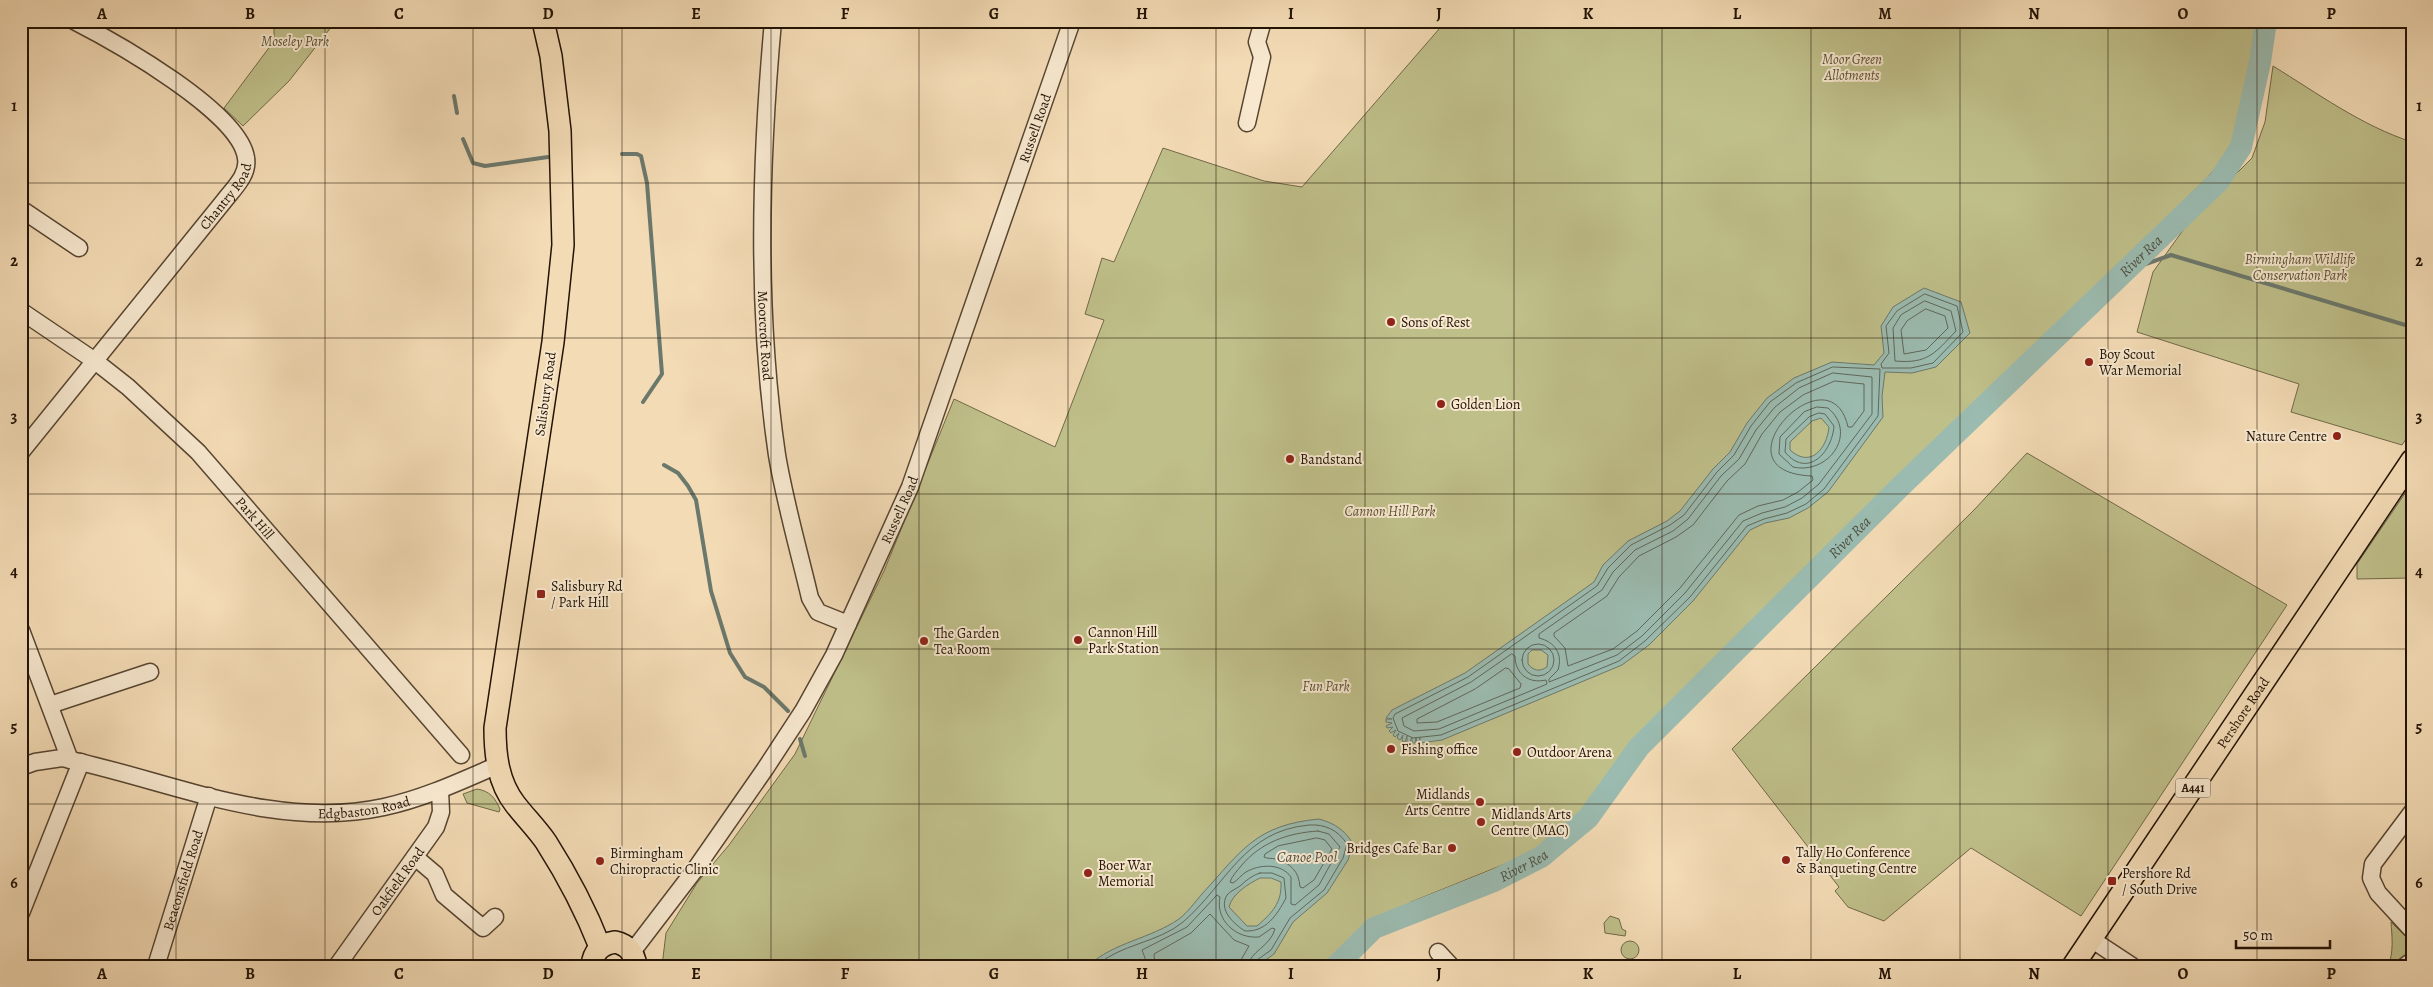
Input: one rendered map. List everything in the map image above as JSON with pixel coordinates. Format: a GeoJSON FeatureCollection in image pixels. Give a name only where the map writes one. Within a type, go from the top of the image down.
{"type":"FeatureCollection","features":[{"type":"Feature","properties":{"kind":"main road","name":"Salisbury Road"},"geometry":{"type":"LineString","coordinates":[[498,765],[495,728],[553,342],[563,245],[560,131],[550,56],[543,21]]}},
{"type":"Feature","properties":{"kind":"main road","name":"Pershore Road"},"geometry":{"type":"LineString","coordinates":[[2073,966],[2412,460]]}},
{"type":"Feature","properties":{"kind":"main road"},"geometry":{"type":"LineString","coordinates":[[498,765],[514,802],[545,841],[567,878],[596,956],[615,942],[622,944],[634,959]]}},
{"type":"Feature","properties":{"kind":"street","name":"Chantry Road"},"geometry":{"type":"LineString","coordinates":[[21,452],[229,195],[242,177],[246,158],[239,140],[231,128],[165,73],[118,44],[74,21]]}},
{"type":"Feature","properties":{"kind":"street","name":"Moorcroft Road"},"geometry":{"type":"LineString","coordinates":[[773,21],[766,92],[762,254],[768,371],[778,456],[810,598],[818,612],[848,624]]}},
{"type":"Feature","properties":{"kind":"street","name":"Russell Road"},"geometry":{"type":"LineString","coordinates":[[634,959],[798,720],[834,655],[910,487],[1072,21]]}},
{"type":"Feature","properties":{"kind":"street"},"geometry":{"type":"LineString","coordinates":[[1247,123],[1262,57],[1257,42],[1263,21]]}},
{"type":"Feature","properties":{"kind":"street"},"geometry":{"type":"LineString","coordinates":[[21,209],[79,248]]}},
{"type":"Feature","properties":{"kind":"street","name":"Park Hill"},"geometry":{"type":"LineString","coordinates":[[21,311],[94,361],[128,387],[198,452],[462,754]]}},
{"type":"Feature","properties":{"kind":"street"},"geometry":{"type":"LineString","coordinates":[[21,630],[50,705],[76,761],[21,913]]}},
{"type":"Feature","properties":{"kind":"street"},"geometry":{"type":"LineString","coordinates":[[50,705],[150,672]]}},
{"type":"Feature","properties":{"kind":"street","name":"Edgbaston Road"},"geometry":{"type":"LineString","coordinates":[[21,767],[62,758],[209,796],[273,810],[315,813],[382,807],[440,791],[498,765]]}},
{"type":"Feature","properties":{"kind":"street","name":"Oakfield Road"},"geometry":{"type":"LineString","coordinates":[[337,966],[436,827],[441,812],[440,791]]}},
{"type":"Feature","properties":{"kind":"street","name":"Beaconsfield Road"},"geometry":{"type":"LineString","coordinates":[[156,966],[209,796]]}},
{"type":"Feature","properties":{"kind":"street"},"geometry":{"type":"LineString","coordinates":[[2412,812],[2373,864],[2371,878],[2378,893],[2412,930]]}},
{"type":"Feature","properties":{"kind":"street"},"geometry":{"type":"LineString","coordinates":[[415,857],[434,874],[444,895],[483,928],[494,917]]}},
{"type":"Feature","properties":{"kind":"street"},"geometry":{"type":"LineString","coordinates":[[2091,939],[2114,961],[2132,966]]}},
{"type":"Feature","properties":{"kind":"street"},"geometry":{"type":"LineString","coordinates":[[1438,952],[1451,966]]}},
{"type":"Feature","properties":{"kind":"street"},"geometry":{"type":"LineString","coordinates":[[2406,966],[2412,961]]}},
{"type":"Feature","properties":{"kind":"green space","name":"Moseley Park"},"geometry":{"type":"Polygon","coordinates":[[[274,21],[336,21],[289,81],[243,126],[224,108],[274,41],[274,21]]]}},
{"type":"Feature","properties":{"kind":"green space","name":"Cannon Hill Park"},"geometry":{"type":"Polygon","coordinates":[[[1446,21],[2259,21],[2245,121],[2232,148],[2208,177],[1632,743],[1579,816],[1537,851],[1411,902],[1359,934],[1333,966],[662,966],[666,933],[697,883],[729,845],[795,754],[884,571],[954,399],[1055,447],[1104,320],[1085,314],[1102,258],[1114,262],[1163,148],[1264,181],[1302,187],[1446,21]]]}},
{"type":"Feature","properties":{"kind":"green space","name":"Birmingham Wildlife Conservation Park"},"geometry":{"type":"Polygon","coordinates":[[[2273,66],[2358,118],[2412,142],[2412,430],[2402,445],[2291,412],[2299,384],[2137,332],[2153,272],[2191,219],[2252,158],[2265,122],[2273,66]]]}},
{"type":"Feature","properties":{"kind":"green space"},"geometry":{"type":"Polygon","coordinates":[[[2027,453],[2287,605],[2081,916],[1971,848],[1884,921],[1848,907],[1835,891],[1839,887],[1732,749],[1974,510],[2027,453]]]}},
{"type":"Feature","properties":{"kind":"green space"},"geometry":{"type":"Polygon","coordinates":[[[2412,483],[2412,578],[2357,579],[2357,564],[2412,483]]]}},
{"type":"Feature","properties":{"kind":"green space"},"geometry":{"type":"Polygon","coordinates":[[[477,789],[485,791],[492,796],[500,809],[499,812],[467,803],[463,794],[477,789]]]}},
{"type":"Feature","properties":{"kind":"green space"},"geometry":{"type":"Polygon","coordinates":[[[1610,916],[1619,919],[1622,929],[1626,931],[1625,936],[1605,933],[1604,923],[1610,916]]]}},
{"type":"Feature","properties":{"kind":"green space"},"geometry":{"type":"Polygon","coordinates":[[[2391,922],[2406,937],[2410,952],[2401,962],[2388,966],[2392,950],[2391,922]]]}},
{"type":"Feature","properties":{"kind":"green space"},"geometry":{"type":"Polygon","coordinates":[[[1630,941],[1636,944],[1639,950],[1636,956],[1630,959],[1624,956],[1621,950],[1624,944],[1630,941]]]}},
{"type":"Feature","properties":{"kind":"water"},"geometry":{"type":"Polygon","coordinates":[[[1924,288],[1961,302],[1970,333],[1936,367],[1912,373],[1885,372],[1882,396],[1883,417],[1828,492],[1808,508],[1789,518],[1765,523],[1750,530],[1693,601],[1649,645],[1622,665],[1442,740],[1420,743],[1420,737],[1419,743],[1417,743],[1416,737],[1415,743],[1412,743],[1412,737],[1410,742],[1407,742],[1407,736],[1405,742],[1402,741],[1403,735],[1400,740],[1397,738],[1399,733],[1395,737],[1393,735],[1396,730],[1391,733],[1389,731],[1393,727],[1387,728],[1386,726],[1392,723],[1386,722],[1386,719],[1392,719],[1386,718],[1392,710],[1465,673],[1594,582],[1603,565],[1628,541],[1667,521],[1680,511],[1713,469],[1730,452],[1747,423],[1767,398],[1794,378],[1832,362],[1874,365],[1884,353],[1881,326],[1893,307],[1924,288]],[[1821,418],[1812,421],[1790,442],[1790,450],[1798,455],[1811,457],[1821,449],[1828,435],[1829,427],[1821,418]],[[1532,650],[1528,654],[1528,664],[1537,670],[1547,667],[1548,655],[1541,650],[1532,650]]]}},
{"type":"Feature","properties":{"kind":"water","name":"Canoe Pool"},"geometry":{"type":"Polygon","coordinates":[[[1319,819],[1330,823],[1343,831],[1353,844],[1348,860],[1327,893],[1293,922],[1274,954],[1257,966],[1138,966],[1136,963],[1088,966],[1109,951],[1168,926],[1179,919],[1228,865],[1252,842],[1280,827],[1319,819]],[[1260,878],[1251,883],[1241,890],[1231,902],[1229,907],[1247,926],[1257,926],[1267,917],[1278,902],[1281,882],[1271,878],[1260,878]]]}},
{"type":"Feature","properties":{"kind":"waterway","name":"River Rea"},"geometry":{"type":"LineString","coordinates":[[1336,966],[1374,928],[1494,881],[1541,857],[1588,818],[1639,747],[1900,487],[2219,181],[2241,147],[2260,62],[2266,21]]}},
{"type":"Feature","properties":{"kind":"waterway"},"geometry":{"type":"LineString","coordinates":[[454,96],[457,113]]}},
{"type":"Feature","properties":{"kind":"waterway"},"geometry":{"type":"LineString","coordinates":[[463,139],[473,163],[485,166],[548,157]]}},
{"type":"Feature","properties":{"kind":"waterway"},"geometry":{"type":"LineString","coordinates":[[622,154],[637,154],[641,156],[647,183],[662,374],[643,402]]}},
{"type":"Feature","properties":{"kind":"waterway"},"geometry":{"type":"LineString","coordinates":[[2126,271],[2171,255],[2412,327]]}},
{"type":"Feature","properties":{"kind":"waterway"},"geometry":{"type":"LineString","coordinates":[[664,465],[678,473],[696,500],[711,591],[730,653],[745,677],[764,687],[788,711]]}},
{"type":"Feature","properties":{"kind":"waterway"},"geometry":{"type":"LineString","coordinates":[[800,739],[805,756]]}},
{"type":"Feature","properties":{"kind":"place","name":"Sons of Rest"},"geometry":{"type":"Point","coordinates":[1391,322]}},
{"type":"Feature","properties":{"kind":"place","name":"Boy Scout War Memorial"},"geometry":{"type":"Point","coordinates":[2089,362]}},
{"type":"Feature","properties":{"kind":"place","name":"Golden Lion"},"geometry":{"type":"Point","coordinates":[1441,404]}},
{"type":"Feature","properties":{"kind":"place","name":"Nature Centre"},"geometry":{"type":"Point","coordinates":[2337,436]}},
{"type":"Feature","properties":{"kind":"place","name":"Bandstand"},"geometry":{"type":"Point","coordinates":[1290,459]}},
{"type":"Feature","properties":{"kind":"place","name":"Salisbury Rd / Park Hill"},"geometry":{"type":"Point","coordinates":[541,594]}},
{"type":"Feature","properties":{"kind":"place","name":"Cannon Hill Park Station"},"geometry":{"type":"Point","coordinates":[1078,640]}},
{"type":"Feature","properties":{"kind":"place","name":"The Garden Tea Room"},"geometry":{"type":"Point","coordinates":[924,641]}},
{"type":"Feature","properties":{"kind":"place","name":"Fishing office"},"geometry":{"type":"Point","coordinates":[1391,749]}},
{"type":"Feature","properties":{"kind":"place","name":"Outdoor Arena"},"geometry":{"type":"Point","coordinates":[1517,752]}},
{"type":"Feature","properties":{"kind":"place","name":"Midlands Arts Centre"},"geometry":{"type":"Point","coordinates":[1480,802]}},
{"type":"Feature","properties":{"kind":"place","name":"Midlands Arts Centre (MAC)"},"geometry":{"type":"Point","coordinates":[1481,822]}},
{"type":"Feature","properties":{"kind":"place","name":"Bridges Cafe Bar"},"geometry":{"type":"Point","coordinates":[1452,848]}},
{"type":"Feature","properties":{"kind":"place","name":"Tally Ho Conference & Banqueting Centre"},"geometry":{"type":"Point","coordinates":[1786,860]}},
{"type":"Feature","properties":{"kind":"place","name":"Birmingham Chiropractic Clinic"},"geometry":{"type":"Point","coordinates":[600,861]}},
{"type":"Feature","properties":{"kind":"place","name":"Boer War Memorial"},"geometry":{"type":"Point","coordinates":[1088,873]}},
{"type":"Feature","properties":{"kind":"place","name":"Pershore Rd / South Drive"},"geometry":{"type":"Point","coordinates":[2112,881]}},
{"type":"Feature","properties":{"kind":"park label","name":"Moor Green Allotments"},"geometry":{"type":"Point","coordinates":[1852,68]}},
{"type":"Feature","properties":{"kind":"park label","name":"Fun Park"},"geometry":{"type":"Point","coordinates":[1326,686]}}]}
